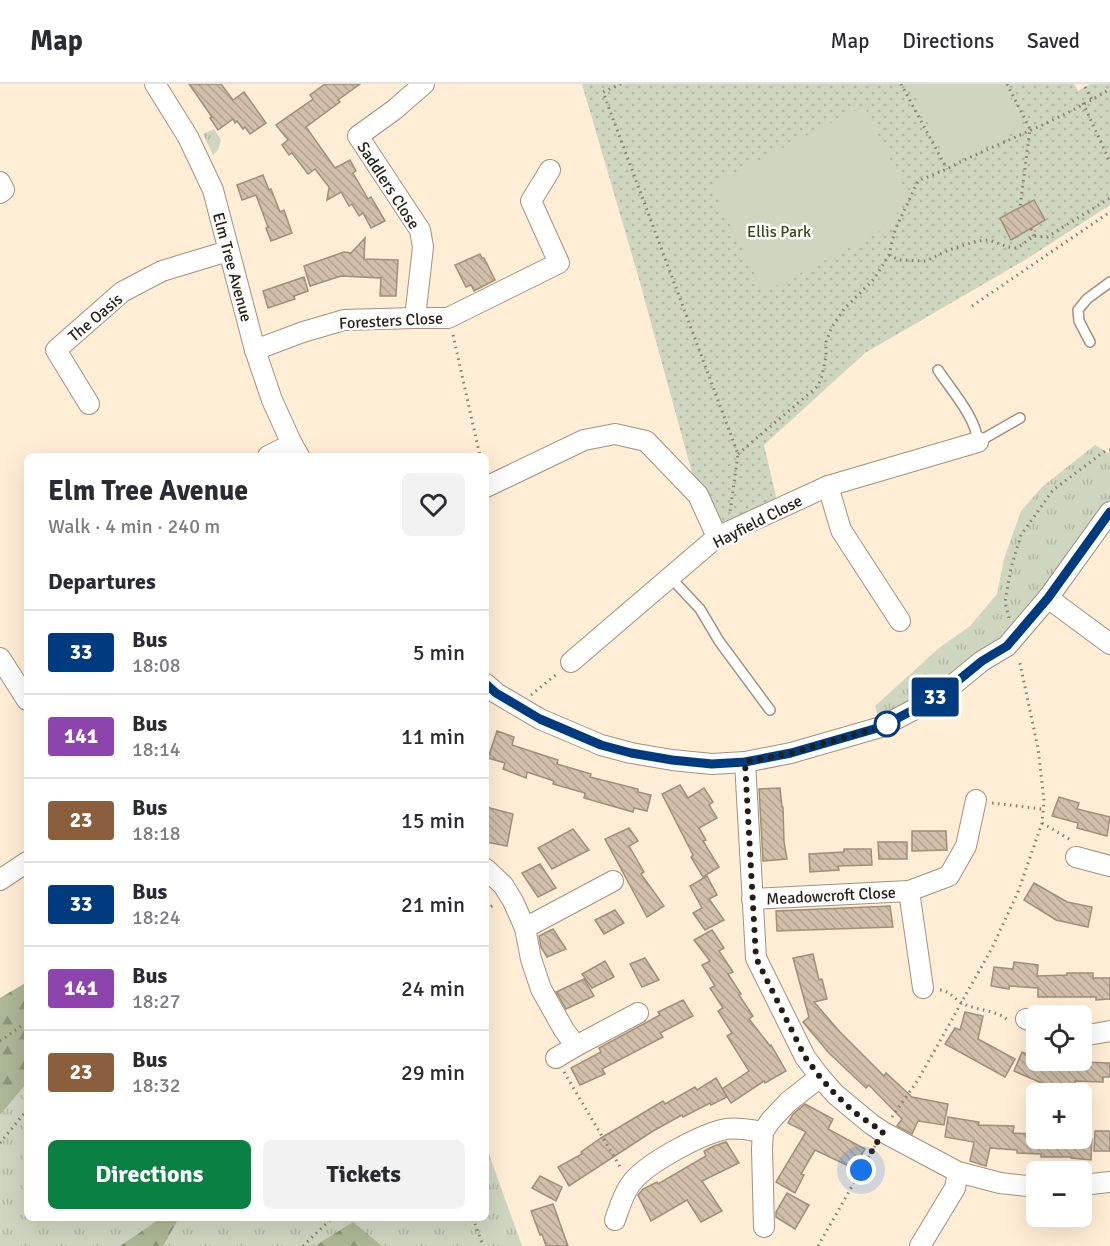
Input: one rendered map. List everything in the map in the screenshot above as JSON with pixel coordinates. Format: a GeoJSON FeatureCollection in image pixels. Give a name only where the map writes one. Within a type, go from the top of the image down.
{"type":"FeatureCollection","features":[{"type":"Feature","properties":{"kind":"street","name":"Saddlers Close"},"geometry":{"type":"LineString","coordinates":[[415,318],[423,247],[420,230],[358,136],[394,110],[424,84]]}},
{"type":"Feature","properties":{"kind":"street","name":"Elm Tree Avenue"},"geometry":{"type":"LineString","coordinates":[[159,86],[188,136],[213,190],[255,350],[273,400],[296,450]]}},
{"type":"Feature","properties":{"kind":"street","name":"Foresters Close"},"geometry":{"type":"LineString","coordinates":[[255,350],[344,320],[448,318],[559,263],[531,201],[550,170]]}},
{"type":"Feature","properties":{"kind":"street"},"geometry":{"type":"LineString","coordinates":[[0,182],[4,190],[0,193]]}},
{"type":"Feature","properties":{"kind":"street","name":"The Oasis"},"geometry":{"type":"LineString","coordinates":[[89,404],[56,350],[122,292],[162,271],[228,251]]}},
{"type":"Feature","properties":{"kind":"street"},"geometry":{"type":"LineString","coordinates":[[489,487],[584,440],[615,434],[646,441],[698,495],[722,534]]}},
{"type":"Feature","properties":{"kind":"street","name":"Hayfield Close"},"geometry":{"type":"LineString","coordinates":[[571,662],[722,534],[828,486],[978,442]]}},
{"type":"Feature","properties":{"kind":"street"},"geometry":{"type":"LineString","coordinates":[[828,486],[841,530],[900,621]]}},
{"type":"Feature","properties":{"kind":"street"},"geometry":{"type":"LineString","coordinates":[[489,687],[540,719],[601,745],[631,753],[712,764],[745,762],[791,753],[881,727],[930,701],[982,661],[1007,646],[1048,598],[1110,512]]}},
{"type":"Feature","properties":{"kind":"street"},"geometry":{"type":"LineString","coordinates":[[1048,598],[1110,644]]}},
{"type":"Feature","properties":{"kind":"street"},"geometry":{"type":"LineString","coordinates":[[0,658],[24,695]]}},
{"type":"Feature","properties":{"kind":"street"},"geometry":{"type":"LineString","coordinates":[[745,762],[756,958],[805,1057],[835,1094],[854,1112],[883,1132],[958,1172],[1000,1183],[1026,1186]]}},
{"type":"Feature","properties":{"kind":"street","name":"Meadowcroft Close"},"geometry":{"type":"LineString","coordinates":[[752,899],[909,891],[949,876],[966,846],[976,800]]}},
{"type":"Feature","properties":{"kind":"street"},"geometry":{"type":"LineString","coordinates":[[1076,856],[1110,866]]}},
{"type":"Feature","properties":{"kind":"street"},"geometry":{"type":"LineString","coordinates":[[0,879],[24,864]]}},
{"type":"Feature","properties":{"kind":"street"},"geometry":{"type":"LineString","coordinates":[[489,873],[503,885],[513,901],[525,928],[531,959],[541,989],[564,1030],[576,1046]]}},
{"type":"Feature","properties":{"kind":"street"},"geometry":{"type":"LineString","coordinates":[[525,928],[613,881]]}},
{"type":"Feature","properties":{"kind":"street","name":"Meadowcroft Close"},"geometry":{"type":"LineString","coordinates":[[909,891],[923,988]]}},
{"type":"Feature","properties":{"kind":"street"},"geometry":{"type":"LineString","coordinates":[[556,1058],[638,1013]]}},
{"type":"Feature","properties":{"kind":"street"},"geometry":{"type":"LineString","coordinates":[[1092,1034],[1110,1031]]}},
{"type":"Feature","properties":{"kind":"street"},"geometry":{"type":"LineString","coordinates":[[764,1227],[763,1132],[788,1102],[820,1077]]}},
{"type":"Feature","properties":{"kind":"street"},"geometry":{"type":"LineString","coordinates":[[615,1220],[630,1184],[650,1166],[700,1138],[723,1130],[736,1128],[763,1132]]}},
{"type":"Feature","properties":{"kind":"street"},"geometry":{"type":"LineString","coordinates":[[920,1246],[955,1188],[958,1172]]}},
{"type":"Feature","properties":{"kind":"street"},"geometry":{"type":"LineString","coordinates":[[1092,1184],[1110,1182]]}},
{"type":"Feature","properties":{"kind":"lane"},"geometry":{"type":"LineString","coordinates":[[1090,342],[1079,321],[1078,310],[1087,299],[1110,282]]}},
{"type":"Feature","properties":{"kind":"lane"},"geometry":{"type":"LineString","coordinates":[[938,370],[970,417],[978,442],[1020,418]]}},
{"type":"Feature","properties":{"kind":"lane"},"geometry":{"type":"LineString","coordinates":[[670,577],[700,609],[719,641],[770,710]]}},
{"type":"Feature","properties":{"kind":"path"},"geometry":{"type":"LineString","coordinates":[[621,84],[603,92],[738,454],[722,534]]}},
{"type":"Feature","properties":{"kind":"path"},"geometry":{"type":"LineString","coordinates":[[901,84],[947,169]]}},
{"type":"Feature","properties":{"kind":"path"},"geometry":{"type":"LineString","coordinates":[[1007,84],[1030,129],[1020,207]]}},
{"type":"Feature","properties":{"kind":"path"},"geometry":{"type":"LineString","coordinates":[[1085,87],[1092,100]]}},
{"type":"Feature","properties":{"kind":"path"},"geometry":{"type":"LineString","coordinates":[[738,454],[818,386],[826,356],[826,342],[832,327],[844,309],[874,279],[890,255],[895,230],[918,181],[1054,119],[1110,89]]}},
{"type":"Feature","properties":{"kind":"path"},"geometry":{"type":"LineString","coordinates":[[1083,103],[1110,162]]}},
{"type":"Feature","properties":{"kind":"path"},"geometry":{"type":"LineString","coordinates":[[890,255],[899,260],[926,261],[949,250],[983,240],[1017,248],[1034,236],[1047,237],[1110,198]]}},
{"type":"Feature","properties":{"kind":"path"},"geometry":{"type":"LineString","coordinates":[[972,306],[1110,213]]}},
{"type":"Feature","properties":{"kind":"path"},"geometry":{"type":"LineString","coordinates":[[1031,229],[1034,236]]}},
{"type":"Feature","properties":{"kind":"path"},"geometry":{"type":"LineString","coordinates":[[448,318],[479,453]]}},
{"type":"Feature","properties":{"kind":"path"},"geometry":{"type":"LineString","coordinates":[[818,1246],[883,1132],[918,1080],[962,1003],[992,948],[1018,892],[1042,823],[1044,801],[1038,748],[1005,603],[1011,568],[1021,535],[1053,490],[1105,451],[1110,450]]}},
{"type":"Feature","properties":{"kind":"path"},"geometry":{"type":"LineString","coordinates":[[518,706],[571,662]]}},
{"type":"Feature","properties":{"kind":"path"},"geometry":{"type":"LineString","coordinates":[[976,800],[1043,809]]}},
{"type":"Feature","properties":{"kind":"path"},"geometry":{"type":"LineString","coordinates":[[1042,823],[1077,844],[1076,856]]}},
{"type":"Feature","properties":{"kind":"path"},"geometry":{"type":"LineString","coordinates":[[923,988],[946,990],[962,1003],[1004,1016],[1020,1030],[1026,1025]]}},
{"type":"Feature","properties":{"kind":"path"},"geometry":{"type":"LineString","coordinates":[[0,1041],[24,1024]]}},
{"type":"Feature","properties":{"kind":"path"},"geometry":{"type":"LineString","coordinates":[[556,1058],[630,1184]]}},
{"type":"Feature","properties":{"kind":"path"},"geometry":{"type":"LineString","coordinates":[[0,1143],[24,1114]]}},
{"type":"Feature","properties":{"kind":"path"},"geometry":{"type":"LineString","coordinates":[[303,1246],[329,1221]]}},
{"type":"Feature","properties":{"kind":"path"},"geometry":{"type":"LineString","coordinates":[[474,1221],[483,1246]]}},
{"type":"Feature","properties":{"kind":"green space","name":"Ellis Park"},"geometry":{"type":"Polygon","coordinates":[[[582,84],[1074,84],[1078,91],[1090,84],[1110,84],[1110,205],[1025,260],[865,353],[764,445],[779,509],[717,537],[698,495],[639,279],[582,84]]]}},
{"type":"Feature","properties":{"kind":"green space"},"geometry":{"type":"Polygon","coordinates":[[[1004,84],[1024,127],[948,164],[910,85],[1004,84]]]}},
{"type":"Feature","properties":{"kind":"green space"},"geometry":{"type":"Polygon","coordinates":[[[864,106],[906,192],[892,225],[764,292],[711,185],[864,106]]]}},
{"type":"Feature","properties":{"kind":"green space"},"geometry":{"type":"Polygon","coordinates":[[[214,129],[221,140],[218,150],[213,155],[203,134],[214,129]]]}},
{"type":"Feature","properties":{"kind":"green space"},"geometry":{"type":"Polygon","coordinates":[[[1095,445],[1110,454],[1110,514],[1014,638],[881,727],[875,706],[939,648],[970,626],[997,594],[1004,559],[1021,511],[1042,487],[1095,445]]]}},
{"type":"Feature","properties":{"kind":"green space"},"geometry":{"type":"Polygon","coordinates":[[[24,984],[24,1087],[0,1115],[0,998],[24,984]]]}},
{"type":"Feature","properties":{"kind":"green space"},"geometry":{"type":"Polygon","coordinates":[[[24,1087],[24,1221],[489,1221],[489,1154],[522,1246],[0,1246],[0,1115],[24,1087]]]}},
{"type":"Feature","properties":{"kind":"green space"},"geometry":{"type":"Polygon","coordinates":[[[157,1221],[177,1221],[163,1246],[120,1246],[157,1221]]]}},
{"type":"Feature","properties":{"kind":"green space"},"geometry":{"type":"Polygon","coordinates":[[[353,1222],[382,1246],[315,1246],[353,1222]]]}},
{"type":"Feature","properties":{"kind":"building"},"geometry":{"type":"Polygon","coordinates":[[[189,84],[221,84],[233,100],[244,92],[266,123],[250,134],[245,127],[243,129],[233,119],[218,130],[210,118],[212,117],[189,84]]]}},
{"type":"Feature","properties":{"kind":"building"},"geometry":{"type":"Polygon","coordinates":[[[325,84],[360,84],[306,127],[335,168],[350,160],[356,171],[353,173],[368,199],[371,197],[385,221],[371,228],[363,213],[359,216],[352,204],[349,206],[341,192],[327,200],[329,187],[315,169],[308,174],[292,153],[289,155],[282,145],[288,140],[276,125],[313,99],[310,95],[325,84]]]}},
{"type":"Feature","properties":{"kind":"building"},"geometry":{"type":"Polygon","coordinates":[[[263,175],[280,212],[284,210],[292,233],[271,241],[256,195],[242,200],[237,185],[263,175]]]}},
{"type":"Feature","properties":{"kind":"building"},"geometry":{"type":"Polygon","coordinates":[[[1034,200],[1045,220],[1011,240],[1000,218],[1034,200]]]}},
{"type":"Feature","properties":{"kind":"building"},"geometry":{"type":"Polygon","coordinates":[[[365,238],[364,259],[398,260],[396,296],[380,296],[381,278],[341,276],[310,286],[304,266],[344,252],[351,253],[365,238]]]}},
{"type":"Feature","properties":{"kind":"building"},"geometry":{"type":"Polygon","coordinates":[[[480,254],[495,280],[474,291],[471,285],[466,287],[455,265],[480,254]]]}},
{"type":"Feature","properties":{"kind":"building"},"geometry":{"type":"Polygon","coordinates":[[[304,277],[308,291],[294,296],[295,299],[268,308],[263,291],[304,277]]]}},
{"type":"Feature","properties":{"kind":"building"},"geometry":{"type":"Polygon","coordinates":[[[497,731],[514,737],[512,745],[558,760],[557,764],[591,774],[590,777],[638,789],[638,792],[651,795],[647,811],[634,808],[633,812],[584,798],[585,793],[553,784],[554,781],[527,772],[526,778],[503,769],[505,763],[489,758],[497,731]]]}},
{"type":"Feature","properties":{"kind":"building"},"geometry":{"type":"Polygon","coordinates":[[[680,785],[688,798],[704,788],[713,802],[709,805],[717,818],[699,828],[706,840],[703,841],[719,867],[703,877],[691,857],[693,855],[662,794],[680,785]]]}},
{"type":"Feature","properties":{"kind":"building"},"geometry":{"type":"Polygon","coordinates":[[[780,788],[787,859],[763,861],[759,789],[780,788]]]}},
{"type":"Feature","properties":{"kind":"building"},"geometry":{"type":"Polygon","coordinates":[[[1059,797],[1079,803],[1077,809],[1110,817],[1107,836],[1077,828],[1078,823],[1052,816],[1059,797]]]}},
{"type":"Feature","properties":{"kind":"building"},"geometry":{"type":"Polygon","coordinates":[[[489,808],[513,814],[507,846],[489,843],[489,808]]]}},
{"type":"Feature","properties":{"kind":"building"},"geometry":{"type":"Polygon","coordinates":[[[629,828],[638,841],[629,846],[644,872],[641,874],[664,906],[647,917],[605,839],[629,828]]]}},
{"type":"Feature","properties":{"kind":"building"},"geometry":{"type":"Polygon","coordinates":[[[573,829],[589,850],[552,869],[538,848],[573,829]]]}},
{"type":"Feature","properties":{"kind":"building"},"geometry":{"type":"Polygon","coordinates":[[[912,831],[946,831],[947,850],[912,851],[912,831]]]}},
{"type":"Feature","properties":{"kind":"building"},"geometry":{"type":"Polygon","coordinates":[[[878,842],[907,842],[907,859],[879,859],[878,842]]]}},
{"type":"Feature","properties":{"kind":"building"},"geometry":{"type":"Polygon","coordinates":[[[844,849],[871,849],[872,865],[838,866],[839,870],[810,872],[809,854],[844,852],[844,849]]]}},
{"type":"Feature","properties":{"kind":"building"},"geometry":{"type":"Polygon","coordinates":[[[540,864],[556,888],[538,897],[522,873],[540,864]]]}},
{"type":"Feature","properties":{"kind":"building"},"geometry":{"type":"Polygon","coordinates":[[[707,876],[717,895],[709,899],[724,920],[705,930],[693,913],[702,908],[690,886],[707,876]]]}},
{"type":"Feature","properties":{"kind":"building"},"geometry":{"type":"Polygon","coordinates":[[[1034,883],[1067,902],[1092,907],[1088,927],[1056,920],[1024,900],[1034,883]]]}},
{"type":"Feature","properties":{"kind":"building"},"geometry":{"type":"Polygon","coordinates":[[[890,906],[893,927],[777,931],[776,911],[890,906]]]}},
{"type":"Feature","properties":{"kind":"building"},"geometry":{"type":"Polygon","coordinates":[[[615,910],[624,923],[604,934],[595,920],[615,910]]]}},
{"type":"Feature","properties":{"kind":"building"},"geometry":{"type":"Polygon","coordinates":[[[553,929],[566,949],[547,957],[541,947],[539,936],[553,929]]]}},
{"type":"Feature","properties":{"kind":"building"},"geometry":{"type":"Polygon","coordinates":[[[712,930],[724,948],[719,951],[733,972],[728,974],[753,1016],[749,1019],[771,1045],[786,1071],[765,1083],[764,1081],[731,1103],[722,1089],[749,1071],[727,1036],[732,1033],[718,1011],[723,1008],[710,988],[715,986],[702,965],[710,961],[694,940],[712,930]]]}},
{"type":"Feature","properties":{"kind":"building"},"geometry":{"type":"Polygon","coordinates":[[[813,954],[819,980],[822,979],[827,999],[814,1002],[884,1076],[886,1073],[912,1097],[948,1104],[944,1125],[918,1121],[912,1134],[897,1126],[902,1119],[869,1085],[866,1088],[829,1053],[803,1022],[809,1017],[793,958],[813,954]]]}},
{"type":"Feature","properties":{"kind":"building"},"geometry":{"type":"Polygon","coordinates":[[[645,958],[659,980],[642,987],[630,964],[645,958]]]}},
{"type":"Feature","properties":{"kind":"building"},"geometry":{"type":"Polygon","coordinates":[[[605,961],[614,977],[592,988],[582,974],[605,961]]]}},
{"type":"Feature","properties":{"kind":"building"},"geometry":{"type":"Polygon","coordinates":[[[1014,962],[1038,965],[1037,976],[1093,973],[1093,978],[1110,978],[1110,999],[1038,997],[1038,988],[1009,986],[1009,989],[991,986],[994,967],[1013,969],[1014,962]]]}},
{"type":"Feature","properties":{"kind":"building"},"geometry":{"type":"Polygon","coordinates":[[[584,979],[594,996],[566,1009],[556,992],[584,979]]]}},
{"type":"Feature","properties":{"kind":"building"},"geometry":{"type":"Polygon","coordinates":[[[683,1000],[693,1016],[660,1033],[663,1037],[602,1069],[605,1074],[580,1085],[571,1068],[601,1052],[599,1048],[660,1015],[658,1012],[683,1000]]]}},
{"type":"Feature","properties":{"kind":"building"},"geometry":{"type":"Polygon","coordinates":[[[965,1012],[983,1016],[978,1039],[1015,1059],[1005,1077],[945,1044],[955,1028],[960,1030],[965,1012]]]}},
{"type":"Feature","properties":{"kind":"building"},"geometry":{"type":"Polygon","coordinates":[[[1022,1052],[1026,1054],[1026,1071],[1092,1071],[1092,1062],[1110,1063],[1110,1077],[1103,1077],[1103,1082],[1042,1083],[1014,1071],[1022,1052]]]}},
{"type":"Feature","properties":{"kind":"building"},"geometry":{"type":"Polygon","coordinates":[[[716,1078],[727,1097],[683,1117],[682,1115],[653,1131],[569,1186],[558,1167],[663,1101],[665,1104],[695,1087],[697,1090],[716,1078]]]}},
{"type":"Feature","properties":{"kind":"building"},"geometry":{"type":"Polygon","coordinates":[[[805,1104],[833,1119],[828,1129],[865,1149],[853,1168],[815,1150],[801,1174],[804,1175],[795,1193],[776,1182],[806,1132],[788,1123],[793,1114],[805,1104]]]}},
{"type":"Feature","properties":{"kind":"building"},"geometry":{"type":"Polygon","coordinates":[[[948,1117],[979,1122],[978,1125],[1014,1126],[1013,1133],[1026,1134],[1026,1149],[1092,1149],[1091,1160],[1041,1157],[1041,1154],[1017,1153],[1017,1150],[990,1148],[986,1166],[970,1161],[974,1142],[945,1137],[948,1117]]]}},
{"type":"Feature","properties":{"kind":"building"},"geometry":{"type":"Polygon","coordinates":[[[1095,1131],[1110,1131],[1110,1151],[1094,1151],[1095,1131]]]}},
{"type":"Feature","properties":{"kind":"building"},"geometry":{"type":"Polygon","coordinates":[[[726,1142],[739,1163],[702,1181],[722,1211],[701,1222],[687,1200],[651,1221],[638,1195],[643,1189],[657,1182],[658,1184],[706,1156],[704,1151],[726,1142]]]}},
{"type":"Feature","properties":{"kind":"building"},"geometry":{"type":"Polygon","coordinates":[[[540,1176],[562,1187],[556,1201],[532,1188],[540,1176]]]}},
{"type":"Feature","properties":{"kind":"building"},"geometry":{"type":"Polygon","coordinates":[[[787,1193],[809,1205],[795,1229],[776,1217],[776,1212],[787,1193]]]}},
{"type":"Feature","properties":{"kind":"building"},"geometry":{"type":"Polygon","coordinates":[[[553,1204],[568,1246],[546,1246],[531,1211],[553,1204]]]}},
{"type":"Feature","properties":{"kind":"bus line","name":"33"},"geometry":{"type":"LineString","coordinates":[[489,687],[540,719],[601,745],[631,753],[712,764],[745,762],[791,753],[881,727],[930,701],[982,661],[1007,646],[1048,598],[1110,512]]}},
{"type":"Feature","properties":{"kind":"route"},"geometry":{"type":"LineString","coordinates":[[861,1170],[883,1132],[854,1112],[835,1094],[805,1057],[756,958],[745,762],[791,753],[887,724]]}}]}
